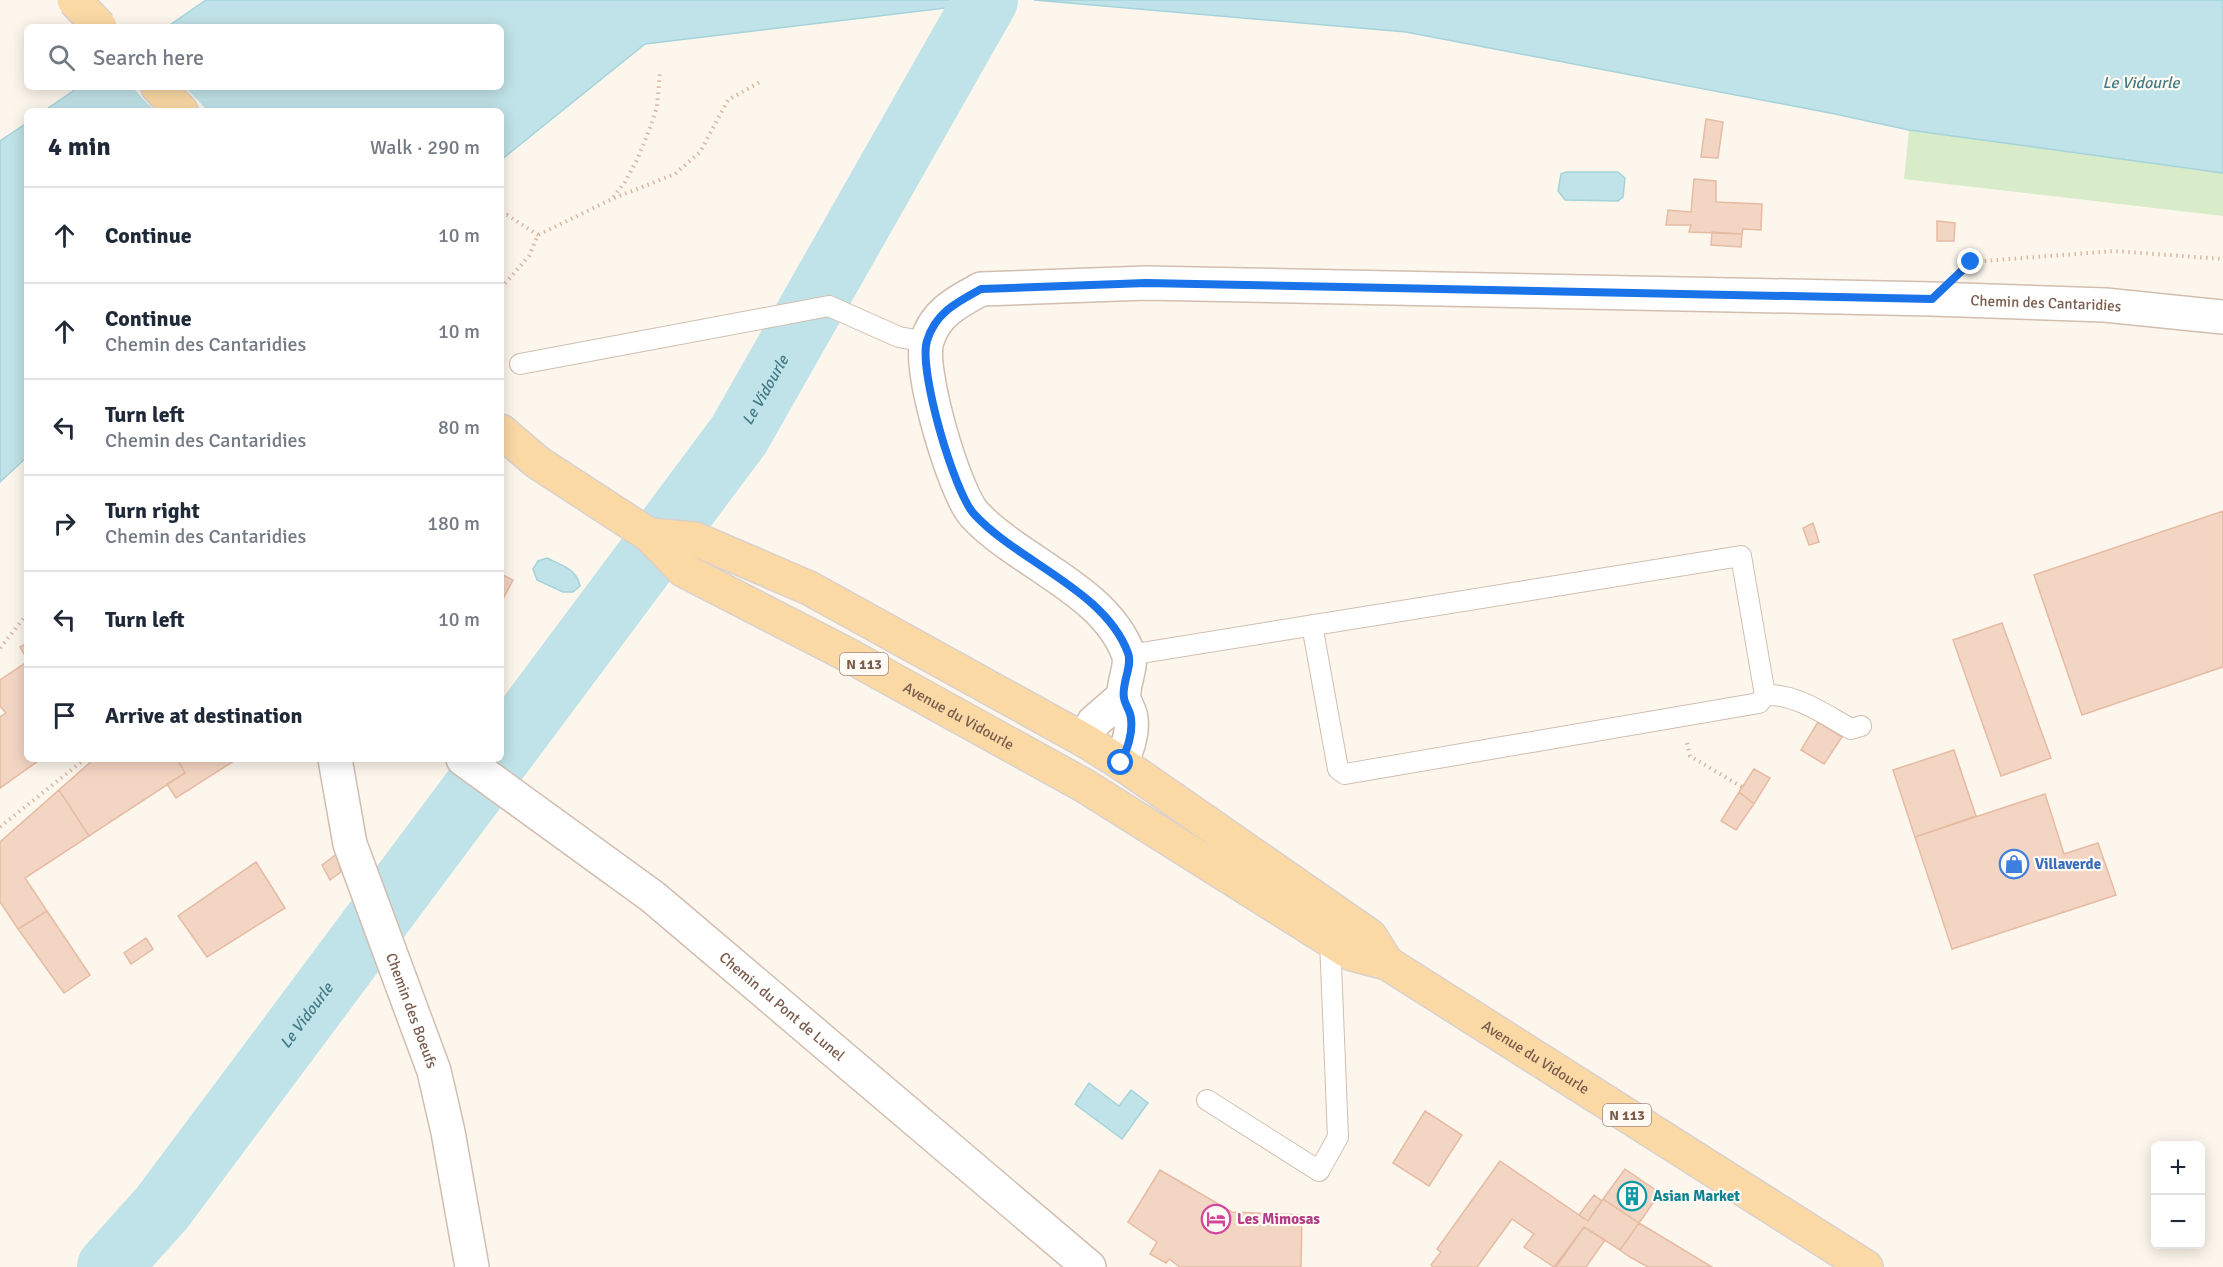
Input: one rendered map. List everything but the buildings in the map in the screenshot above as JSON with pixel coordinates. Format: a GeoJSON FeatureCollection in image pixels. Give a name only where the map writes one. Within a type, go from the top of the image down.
{"type":"FeatureCollection","features":[{"type":"Feature","properties":{"kind":"main road"},"geometry":{"type":"LineString","coordinates":[[74,0],[97,24]]}},
{"type":"Feature","properties":{"kind":"main road"},"geometry":{"type":"LineString","coordinates":[[161,90],[177,108]]}},
{"type":"Feature","properties":{"kind":"main road","name":"Avenue du Vidourle"},"geometry":{"type":"LineString","coordinates":[[504,434],[537,462],[649,535],[683,570],[848,655],[1085,786],[1352,954],[1387,963],[1866,1267]]}},
{"type":"Feature","properties":{"kind":"main road","name":"Avenue du Vidourle"},"geometry":{"type":"LineString","coordinates":[[649,535],[695,539],[809,588],[1084,740],[1121,763],[1370,936],[1387,963]]}},
{"type":"Feature","properties":{"kind":"main road"},"geometry":{"type":"LineString","coordinates":[[1084,740],[1085,786]]}},
{"type":"Feature","properties":{"kind":"main road"},"geometry":{"type":"LineString","coordinates":[[1085,786],[1121,763]]}},
{"type":"Feature","properties":{"kind":"street","name":"Chemin des Cantaridies"},"geometry":{"type":"LineString","coordinates":[[1129,654],[1107,619],[1077,592],[993,532],[972,512],[956,479],[937,421],[925,369],[926,342],[937,317],[981,289],[1146,283],[1932,299],[2053,302],[2223,317]]}},
{"type":"Feature","properties":{"kind":"street"},"geometry":{"type":"LineString","coordinates":[[1121,763],[1130,740],[1131,718],[1123,697],[1129,654]]}},
{"type":"Feature","properties":{"kind":"street"},"geometry":{"type":"LineString","coordinates":[[1084,740],[1094,722],[1123,697]]}},
{"type":"Feature","properties":{"kind":"street","name":"Chemin des Boeufs"},"geometry":{"type":"LineString","coordinates":[[336,762],[350,844],[434,1071],[448,1132],[472,1267]]}},
{"type":"Feature","properties":{"kind":"street","name":"Chemin du Pont de Lunel"},"geometry":{"type":"LineString","coordinates":[[467,762],[653,897],[1089,1267]]}},
{"type":"Feature","properties":{"kind":"lane"},"geometry":{"type":"LineString","coordinates":[[520,364],[590,349],[829,306],[899,337],[926,342]]}},
{"type":"Feature","properties":{"kind":"lane"},"geometry":{"type":"LineString","coordinates":[[1129,654],[1741,556],[1766,694],[1759,703],[1345,774],[1338,769],[1312,625]]}},
{"type":"Feature","properties":{"kind":"lane"},"geometry":{"type":"LineString","coordinates":[[1766,694],[1778,694],[1810,707],[1851,729],[1861,726]]}},
{"type":"Feature","properties":{"kind":"lane"},"geometry":{"type":"LineString","coordinates":[[1207,1100],[1319,1171],[1338,1137],[1330,940]]}},
{"type":"Feature","properties":{"kind":"path"},"geometry":{"type":"LineString","coordinates":[[612,199],[638,160],[657,107],[660,72]]}},
{"type":"Feature","properties":{"kind":"path"},"geometry":{"type":"LineString","coordinates":[[504,285],[529,256],[538,235],[612,199],[675,174],[700,152],[728,100],[760,82]]}},
{"type":"Feature","properties":{"kind":"path"},"geometry":{"type":"LineString","coordinates":[[504,216],[507,215],[538,235]]}},
{"type":"Feature","properties":{"kind":"path"},"geometry":{"type":"LineString","coordinates":[[1932,299],[1971,262],[2114,251],[2223,259]]}},
{"type":"Feature","properties":{"kind":"path"},"geometry":{"type":"LineString","coordinates":[[0,648],[24,618]]}},
{"type":"Feature","properties":{"kind":"path"},"geometry":{"type":"LineString","coordinates":[[1682,716],[1690,756],[1742,787]]}},
{"type":"Feature","properties":{"kind":"path"},"geometry":{"type":"LineString","coordinates":[[0,827],[81,762]]}},
{"type":"Feature","properties":{"kind":"green space"},"geometry":{"type":"Polygon","coordinates":[[[1909,130],[2223,173],[2223,216],[1904,179],[1909,130]]]}},
{"type":"Feature","properties":{"kind":"water"},"geometry":{"type":"Polygon","coordinates":[[[206,0],[1012,0],[645,44],[504,158],[504,108],[48,108],[75,90],[504,90],[504,24],[171,24],[206,0]]]}},
{"type":"Feature","properties":{"kind":"water","name":"Le Vidourle"},"geometry":{"type":"Polygon","coordinates":[[[1034,0],[2223,0],[2223,173],[1909,130],[1406,32],[1034,0]]]}},
{"type":"Feature","properties":{"kind":"water"},"geometry":{"type":"Polygon","coordinates":[[[24,125],[24,460],[0,482],[0,141],[24,125]]]}},
{"type":"Feature","properties":{"kind":"water"},"geometry":{"type":"Polygon","coordinates":[[[1566,172],[1618,172],[1625,178],[1623,197],[1618,201],[1565,200],[1558,191],[1561,174],[1566,172]]]}},
{"type":"Feature","properties":{"kind":"water"},"geometry":{"type":"Polygon","coordinates":[[[547,558],[563,565],[576,575],[580,586],[573,592],[563,592],[537,580],[533,569],[538,561],[547,558]]]}},
{"type":"Feature","properties":{"kind":"water"},"geometry":{"type":"Polygon","coordinates":[[[1089,1083],[1119,1106],[1131,1090],[1148,1103],[1122,1139],[1075,1104],[1089,1083]]]}},
{"type":"Feature","properties":{"kind":"pier"},"geometry":{"type":"Polygon","coordinates":[[[135,90],[188,90],[205,108],[152,108],[135,90]]]}},
{"type":"Feature","properties":{"kind":"waterway","name":"Le Vidourle"},"geometry":{"type":"LineString","coordinates":[[504,750],[739,435],[986,0]]}},
{"type":"Feature","properties":{"kind":"waterway","name":"Le Vidourle"},"geometry":{"type":"LineString","coordinates":[[109,1267],[162,1208],[495,762]]}},
{"type":"Feature","properties":{"kind":"place","name":"Villaverde"},"geometry":{"type":"Point","coordinates":[2014,864]}},
{"type":"Feature","properties":{"kind":"place","name":"Asian Market"},"geometry":{"type":"Point","coordinates":[1632,1196]}},
{"type":"Feature","properties":{"kind":"place","name":"Les Mimosas"},"geometry":{"type":"Point","coordinates":[1216,1219]}},
{"type":"Feature","properties":{"kind":"route"},"geometry":{"type":"LineString","coordinates":[[1121,763],[1130,740],[1131,718],[1123,697],[1129,654],[1107,619],[1077,592],[993,532],[972,512],[956,479],[937,421],[925,369],[926,342],[937,317],[957,302],[981,289],[1146,283],[1932,299],[1971,262]]}}]}
